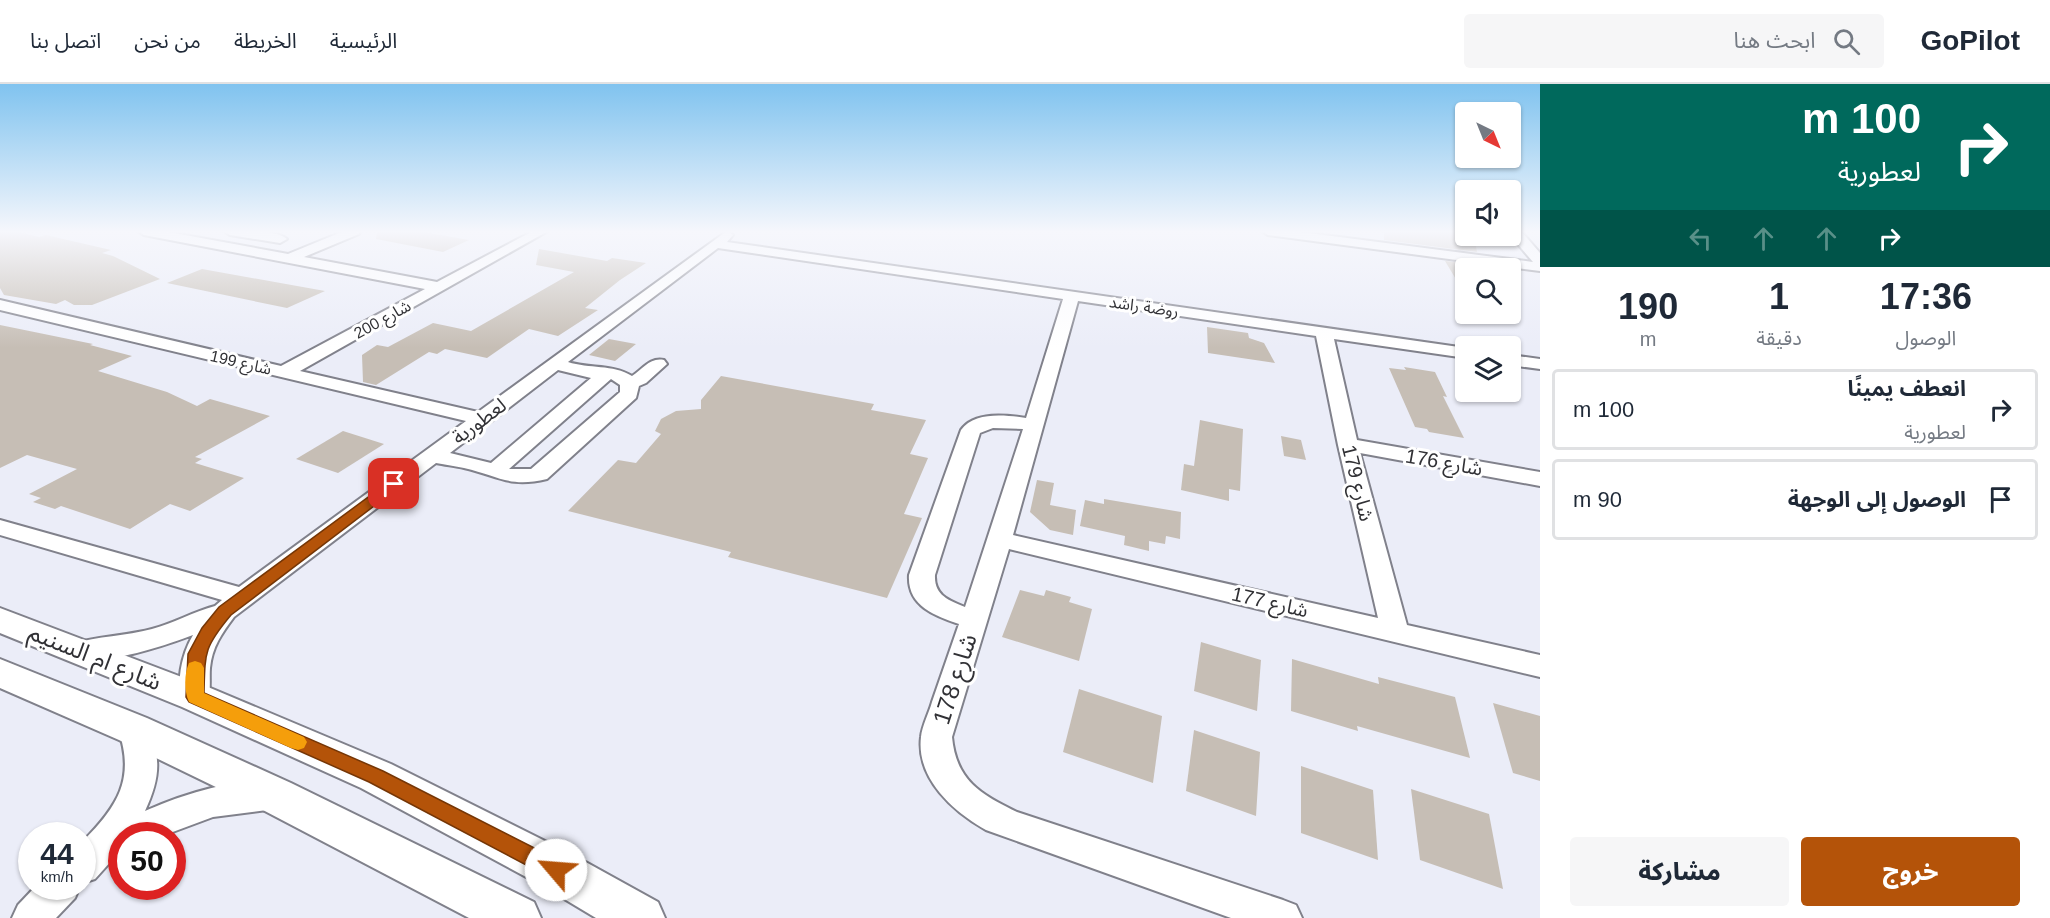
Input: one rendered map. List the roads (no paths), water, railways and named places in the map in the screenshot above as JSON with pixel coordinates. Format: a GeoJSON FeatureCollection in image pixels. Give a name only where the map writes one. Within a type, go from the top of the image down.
{"type":"FeatureCollection","features":[{"type":"Feature","properties":{"kind":"main road","name":"شارع ام السنيم"},"geometry":{"type":"LineString","coordinates":[[0,620],[195,697],[376,777],[556,870],[640,918]]}},
{"type":"Feature","properties":{"kind":"main road"},"geometry":{"type":"LineString","coordinates":[[0,673],[134,729],[276,796],[517,918]]}},
{"type":"Feature","properties":{"kind":"street"},"geometry":{"type":"LineString","coordinates":[[348,270],[439,287]]}},
{"type":"Feature","properties":{"kind":"street","name":"شارع 200"},"geometry":{"type":"LineString","coordinates":[[284,372],[470,270]]}},
{"type":"Feature","properties":{"kind":"street","name":"لعطورية"},"geometry":{"type":"LineString","coordinates":[[82,651],[153,640],[190,627],[233,604],[681,270]]}},
{"type":"Feature","properties":{"kind":"street","name":"روضة راشد"},"geometry":{"type":"LineString","coordinates":[[893,270],[1455,351]]}},
{"type":"Feature","properties":{"kind":"street","name":"شارع 178"},"geometry":{"type":"LineString","coordinates":[[1072,296],[1000,538],[936,737],[940,764],[954,787],[977,809],[1009,824],[1283,918]]}},
{"type":"Feature","properties":{"kind":"street","name":"شارع 199"},"geometry":{"type":"LineString","coordinates":[[0,306],[482,419]]}},
{"type":"Feature","properties":{"kind":"street","name":"شارع 179"},"geometry":{"type":"LineString","coordinates":[[1324,333],[1348,445],[1395,632]]}},
{"type":"Feature","properties":{"kind":"street"},"geometry":{"type":"LineString","coordinates":[[1521,361],[1540,364]]}},
{"type":"Feature","properties":{"kind":"street"},"geometry":{"type":"LineString","coordinates":[[555,364],[576,370],[616,375],[630,383]]}},
{"type":"Feature","properties":{"kind":"street"},"geometry":{"type":"LineString","coordinates":[[630,383],[640,379],[658,364]]}},
{"type":"Feature","properties":{"kind":"street"},"geometry":{"type":"LineString","coordinates":[[494,471],[606,374]]}},
{"type":"Feature","properties":{"kind":"street"},"geometry":{"type":"LineString","coordinates":[[432,456],[473,464],[511,478],[520,479],[538,474],[629,394],[630,383]]}},
{"type":"Feature","properties":{"kind":"street"},"geometry":{"type":"LineString","coordinates":[[974,619],[943,608],[926,597],[921,590],[922,575],[971,430],[988,422],[1001,421],[1034,425]]}},
{"type":"Feature","properties":{"kind":"street","name":"شارع 176"},"geometry":{"type":"LineString","coordinates":[[1348,445],[1540,479]]}},
{"type":"Feature","properties":{"kind":"street"},"geometry":{"type":"LineString","coordinates":[[0,528],[233,604]]}},
{"type":"Feature","properties":{"kind":"street","name":"شارع 177"},"geometry":{"type":"LineString","coordinates":[[1000,538],[1540,666]]}},
{"type":"Feature","properties":{"kind":"street","name":"لعطورية"},"geometry":{"type":"LineString","coordinates":[[195,697],[196,654],[207,632],[233,604]]}},
{"type":"Feature","properties":{"kind":"street"},"geometry":{"type":"LineString","coordinates":[[100,854],[126,814],[141,778],[141,749],[134,729]]}},
{"type":"Feature","properties":{"kind":"street"},"geometry":{"type":"LineString","coordinates":[[159,822],[190,808],[236,798],[276,796]]}},
{"type":"Feature","properties":{"kind":"street"},"geometry":{"type":"LineString","coordinates":[[31,918],[48,900]]}}]}
